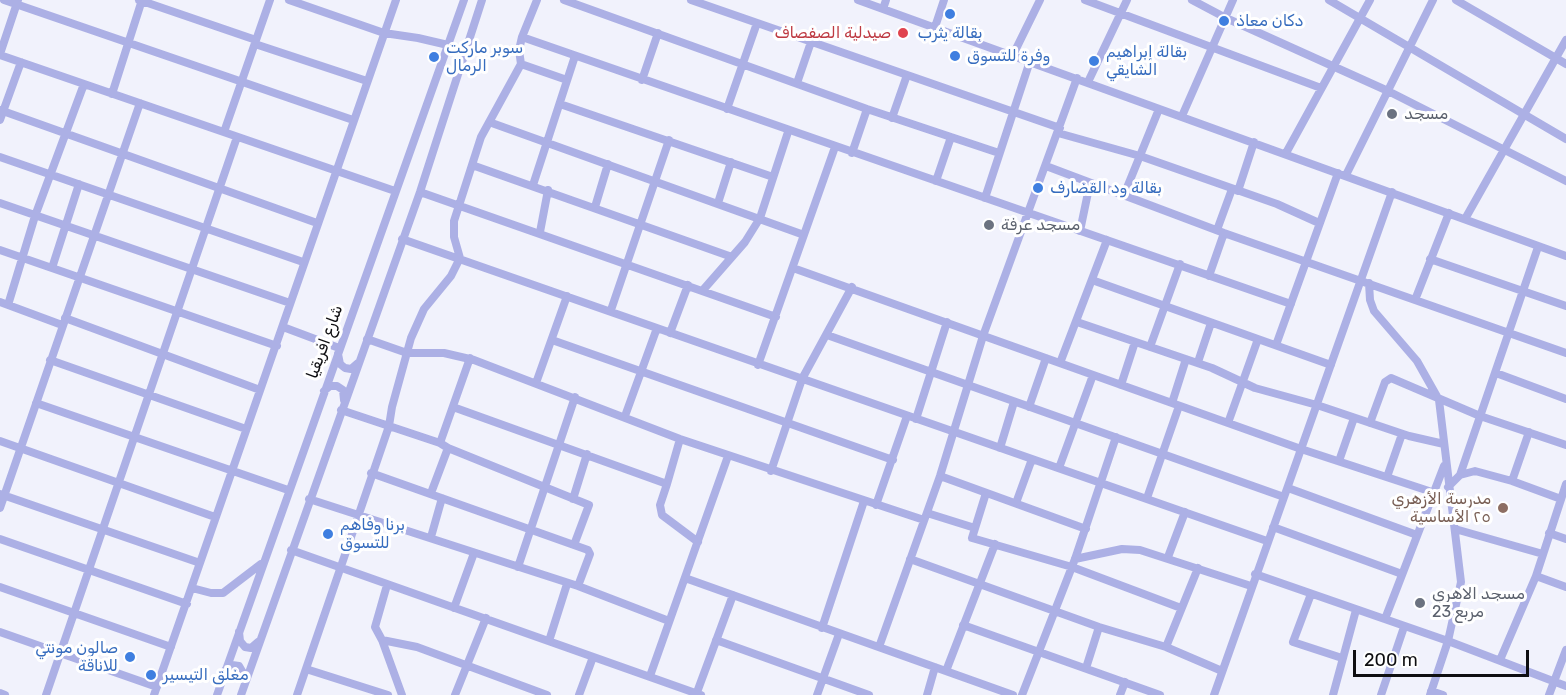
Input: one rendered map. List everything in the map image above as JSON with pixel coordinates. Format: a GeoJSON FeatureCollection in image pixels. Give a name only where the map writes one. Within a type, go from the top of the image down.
{"type":"FeatureCollection","features":[{"type":"Feature","properties":{"kind":"street"},"geometry":{"type":"LineString","coordinates":[[4,0],[17,2],[128,44],[353,120]]}},
{"type":"Feature","properties":{"kind":"street"},"geometry":{"type":"LineString","coordinates":[[112,94],[141,0],[368,81]]}},
{"type":"Feature","properties":{"kind":"street"},"geometry":{"type":"LineString","coordinates":[[224,132],[270,0]]}},
{"type":"Feature","properties":{"kind":"street"},"geometry":{"type":"LineString","coordinates":[[0,632],[61,652],[156,691],[215,517],[277,346],[303,262],[396,0]]}},
{"type":"Feature","properties":{"kind":"street","name":"شارع افريقيا"},"geometry":{"type":"LineString","coordinates":[[217,695],[464,0]]}},
{"type":"Feature","properties":{"kind":"street"},"geometry":{"type":"LineString","coordinates":[[241,695],[420,192],[482,0]]}},
{"type":"Feature","properties":{"kind":"street"},"geometry":{"type":"LineString","coordinates":[[297,695],[359,517],[371,473],[389,426],[407,353],[424,309],[451,276],[460,258],[454,237],[454,221],[489,122],[521,64],[519,50],[522,37],[537,0]]}},
{"type":"Feature","properties":{"kind":"street"},"geometry":{"type":"LineString","coordinates":[[564,0],[892,118],[999,153]]}},
{"type":"Feature","properties":{"kind":"street"},"geometry":{"type":"LineString","coordinates":[[691,0],[1012,111],[1059,131],[1140,156],[1277,204],[1319,223]]}},
{"type":"Feature","properties":{"kind":"street"},"geometry":{"type":"LineString","coordinates":[[858,0],[885,5],[935,27],[1566,256]]}},
{"type":"Feature","properties":{"kind":"street"},"geometry":{"type":"LineString","coordinates":[[935,27],[944,0]]}},
{"type":"Feature","properties":{"kind":"street"},"geometry":{"type":"LineString","coordinates":[[1014,54],[1040,0]]}},
{"type":"Feature","properties":{"kind":"street"},"geometry":{"type":"LineString","coordinates":[[1085,0],[1322,87]]}},
{"type":"Feature","properties":{"kind":"street"},"geometry":{"type":"LineString","coordinates":[[1088,82],[1126,0]]}},
{"type":"Feature","properties":{"kind":"street"},"geometry":{"type":"LineString","coordinates":[[1192,0],[1226,18],[1388,91],[1566,181]]}},
{"type":"Feature","properties":{"kind":"street"},"geometry":{"type":"LineString","coordinates":[[1182,116],[1233,0]]}},
{"type":"Feature","properties":{"kind":"street"},"geometry":{"type":"LineString","coordinates":[[1329,0],[1566,139]]}},
{"type":"Feature","properties":{"kind":"street"},"geometry":{"type":"LineString","coordinates":[[1286,153],[1370,0]]}},
{"type":"Feature","properties":{"kind":"street"},"geometry":{"type":"LineString","coordinates":[[1276,345],[1319,223],[1342,174],[1388,91],[1433,0]]}},
{"type":"Feature","properties":{"kind":"street"},"geometry":{"type":"LineString","coordinates":[[1456,0],[1566,64]]}},
{"type":"Feature","properties":{"kind":"street"},"geometry":{"type":"LineString","coordinates":[[294,1],[384,33],[448,45]]}},
{"type":"Feature","properties":{"kind":"street"},"geometry":{"type":"LineString","coordinates":[[17,2],[0,55],[395,191]]}},
{"type":"Feature","properties":{"kind":"street"},"geometry":{"type":"LineString","coordinates":[[727,109],[757,23]]}},
{"type":"Feature","properties":{"kind":"street"},"geometry":{"type":"LineString","coordinates":[[642,80],[658,33]]}},
{"type":"Feature","properties":{"kind":"street"},"geometry":{"type":"LineString","coordinates":[[522,37],[789,132],[1180,264],[1291,304]]}},
{"type":"Feature","properties":{"kind":"street"},"geometry":{"type":"LineString","coordinates":[[1465,219],[1566,40]]}},
{"type":"Feature","properties":{"kind":"street"},"geometry":{"type":"LineString","coordinates":[[796,83],[811,42]]}},
{"type":"Feature","properties":{"kind":"street"},"geometry":{"type":"LineString","coordinates":[[533,185],[575,56]]}},
{"type":"Feature","properties":{"kind":"street"},"geometry":{"type":"LineString","coordinates":[[985,198],[1030,61]]}},
{"type":"Feature","properties":{"kind":"street"},"geometry":{"type":"LineString","coordinates":[[21,62],[1,114],[317,223]]}},
{"type":"Feature","properties":{"kind":"street"},"geometry":{"type":"LineString","coordinates":[[521,64],[567,80]]}},
{"type":"Feature","properties":{"kind":"street"},"geometry":{"type":"LineString","coordinates":[[892,118],[907,75]]}},
{"type":"Feature","properties":{"kind":"street"},"geometry":{"type":"LineString","coordinates":[[879,647],[940,476],[983,336],[1077,78]]}},
{"type":"Feature","properties":{"kind":"street"},"geometry":{"type":"LineString","coordinates":[[84,84],[67,135],[35,216],[24,259],[4,304],[162,353],[260,390]]}},
{"type":"Feature","properties":{"kind":"street"},"geometry":{"type":"LineString","coordinates":[[0,508],[2,495],[110,195],[140,103]]}},
{"type":"Feature","properties":{"kind":"street"},"geometry":{"type":"LineString","coordinates":[[561,104],[773,177]]}},
{"type":"Feature","properties":{"kind":"street"},"geometry":{"type":"LineString","coordinates":[[852,153],[867,109]]}},
{"type":"Feature","properties":{"kind":"street"},"geometry":{"type":"LineString","coordinates":[[1124,195],[1159,109]]}},
{"type":"Feature","properties":{"kind":"street"},"geometry":{"type":"LineString","coordinates":[[489,122],[718,202],[804,235]]}},
{"type":"Feature","properties":{"kind":"street"},"geometry":{"type":"LineString","coordinates":[[703,290],[732,257],[760,218],[789,132]]}},
{"type":"Feature","properties":{"kind":"street"},"geometry":{"type":"LineString","coordinates":[[46,695],[237,137]]}},
{"type":"Feature","properties":{"kind":"street"},"geometry":{"type":"LineString","coordinates":[[936,181],[951,137]]}},
{"type":"Feature","properties":{"kind":"street"},"geometry":{"type":"LineString","coordinates":[[611,310],[669,140]]}},
{"type":"Feature","properties":{"kind":"street"},"geometry":{"type":"LineString","coordinates":[[1209,276],[1220,231],[1254,142]]}},
{"type":"Feature","properties":{"kind":"street"},"geometry":{"type":"LineString","coordinates":[[758,365],[834,147]]}},
{"type":"Feature","properties":{"kind":"street"},"geometry":{"type":"LineString","coordinates":[[0,157],[303,262]]}},
{"type":"Feature","properties":{"kind":"street"},"geometry":{"type":"LineString","coordinates":[[718,202],[731,162]]}},
{"type":"Feature","properties":{"kind":"street"},"geometry":{"type":"LineString","coordinates":[[595,207],[609,164]]}},
{"type":"Feature","properties":{"kind":"street"},"geometry":{"type":"LineString","coordinates":[[472,165],[732,257]]}},
{"type":"Feature","properties":{"kind":"street"},"geometry":{"type":"LineString","coordinates":[[1046,166],[1220,231],[1566,353]]}},
{"type":"Feature","properties":{"kind":"street"},"geometry":{"type":"LineString","coordinates":[[1080,231],[1090,183]]}},
{"type":"Feature","properties":{"kind":"street"},"geometry":{"type":"LineString","coordinates":[[52,268],[79,184]]}},
{"type":"Feature","properties":{"kind":"street"},"geometry":{"type":"LineString","coordinates":[[540,232],[548,190]]}},
{"type":"Feature","properties":{"kind":"street"},"geometry":{"type":"LineString","coordinates":[[420,192],[627,262],[776,317]]}},
{"type":"Feature","properties":{"kind":"street"},"geometry":{"type":"LineString","coordinates":[[1214,695],[1331,365],[1365,282],[1392,192]]}},
{"type":"Feature","properties":{"kind":"street"},"geometry":{"type":"LineString","coordinates":[[0,203],[290,303]]}},
{"type":"Feature","properties":{"kind":"street"},"geometry":{"type":"LineString","coordinates":[[1415,300],[1449,213]]}},
{"type":"Feature","properties":{"kind":"street"},"geometry":{"type":"LineString","coordinates":[[402,239],[611,310],[758,365],[1267,541]]}},
{"type":"Feature","properties":{"kind":"street"},"geometry":{"type":"LineString","coordinates":[[1060,363],[1107,240]]}},
{"type":"Feature","properties":{"kind":"street"},"geometry":{"type":"LineString","coordinates":[[1448,487],[1460,475],[1538,247]]}},
{"type":"Feature","properties":{"kind":"street"},"geometry":{"type":"LineString","coordinates":[[0,250],[277,346]]}},
{"type":"Feature","properties":{"kind":"street"},"geometry":{"type":"LineString","coordinates":[[1430,259],[1566,306]]}},
{"type":"Feature","properties":{"kind":"street"},"geometry":{"type":"LineString","coordinates":[[1150,346],[1180,264]]}},
{"type":"Feature","properties":{"kind":"street"},"geometry":{"type":"LineString","coordinates":[[793,268],[852,287],[1301,449],[1432,492]]}},
{"type":"Feature","properties":{"kind":"street"},"geometry":{"type":"LineString","coordinates":[[1092,280],[1331,365]]}},
{"type":"Feature","properties":{"kind":"street"},"geometry":{"type":"LineString","coordinates":[[1365,282],[1374,311],[1417,362],[1439,400],[1461,582],[1448,641],[1431,693],[1443,695]]}},
{"type":"Feature","properties":{"kind":"street"},"geometry":{"type":"LineString","coordinates":[[670,333],[688,285]]}},
{"type":"Feature","properties":{"kind":"street"},"geometry":{"type":"LineString","coordinates":[[771,471],[802,379],[852,287]]}},
{"type":"Feature","properties":{"kind":"street"},"geometry":{"type":"LineString","coordinates":[[536,383],[567,296]]}},
{"type":"Feature","properties":{"kind":"street"},"geometry":{"type":"LineString","coordinates":[[916,419],[947,322]]}},
{"type":"Feature","properties":{"kind":"street"},"geometry":{"type":"LineString","coordinates":[[1077,322],[1198,362],[1242,384],[1317,405],[1401,434],[1444,444]]}},
{"type":"Feature","properties":{"kind":"street"},"geometry":{"type":"LineString","coordinates":[[1198,362],[1211,322]]}},
{"type":"Feature","properties":{"kind":"street"},"geometry":{"type":"LineString","coordinates":[[283,327],[339,350],[338,361],[345,368],[354,367],[359,359]]}},
{"type":"Feature","properties":{"kind":"street"},"geometry":{"type":"LineString","coordinates":[[625,416],[657,328]]}},
{"type":"Feature","properties":{"kind":"street"},"geometry":{"type":"LineString","coordinates":[[827,335],[966,386],[1163,453],[1417,535]]}},
{"type":"Feature","properties":{"kind":"street"},"geometry":{"type":"LineString","coordinates":[[367,339],[407,353],[444,353],[470,358],[680,439],[771,471],[876,505],[975,528]]}},
{"type":"Feature","properties":{"kind":"street"},"geometry":{"type":"LineString","coordinates":[[1228,423],[1258,339]]}},
{"type":"Feature","properties":{"kind":"street"},"geometry":{"type":"LineString","coordinates":[[552,340],[893,460]]}},
{"type":"Feature","properties":{"kind":"street"},"geometry":{"type":"LineString","coordinates":[[1121,385],[1135,342]]}},
{"type":"Feature","properties":{"kind":"street"},"geometry":{"type":"LineString","coordinates":[[431,493],[453,407],[470,358]]}},
{"type":"Feature","properties":{"kind":"street"},"geometry":{"type":"LineString","coordinates":[[1029,407],[1046,358]]}},
{"type":"Feature","properties":{"kind":"street"},"geometry":{"type":"LineString","coordinates":[[1147,498],[1163,453],[1186,359]]}},
{"type":"Feature","properties":{"kind":"street"},"geometry":{"type":"LineString","coordinates":[[50,360],[246,429]]}},
{"type":"Feature","properties":{"kind":"street"},"geometry":{"type":"LineString","coordinates":[[1496,373],[1566,399]]}},
{"type":"Feature","properties":{"kind":"street"},"geometry":{"type":"LineString","coordinates":[[1059,468],[1093,375]]}},
{"type":"Feature","properties":{"kind":"street"},"geometry":{"type":"LineString","coordinates":[[1370,423],[1388,379],[1480,416],[1566,445]]}},
{"type":"Feature","properties":{"kind":"street"},"geometry":{"type":"LineString","coordinates":[[323,393],[330,386],[340,387],[344,393],[343,406]]}},
{"type":"Feature","properties":{"kind":"street"},"geometry":{"type":"LineString","coordinates":[[518,567],[575,397]]}},
{"type":"Feature","properties":{"kind":"street"},"geometry":{"type":"LineString","coordinates":[[1000,448],[1014,402]]}},
{"type":"Feature","properties":{"kind":"street"},"geometry":{"type":"LineString","coordinates":[[36,403],[288,490]]}},
{"type":"Feature","properties":{"kind":"street"},"geometry":{"type":"LineString","coordinates":[[343,406],[589,505],[574,545]]}},
{"type":"Feature","properties":{"kind":"street"},"geometry":{"type":"LineString","coordinates":[[453,407],[668,484]]}},
{"type":"Feature","properties":{"kind":"street"},"geometry":{"type":"LineString","coordinates":[[876,505],[907,416]]}},
{"type":"Feature","properties":{"kind":"street"},"geometry":{"type":"LineString","coordinates":[[1339,461],[1354,418]]}},
{"type":"Feature","properties":{"kind":"street"},"geometry":{"type":"LineString","coordinates":[[1512,480],[1528,432]]}},
{"type":"Feature","properties":{"kind":"street"},"geometry":{"type":"LineString","coordinates":[[1387,477],[1401,434]]}},
{"type":"Feature","properties":{"kind":"street"},"geometry":{"type":"LineString","coordinates":[[1022,695],[1086,529],[1116,437]]}},
{"type":"Feature","properties":{"kind":"street"},"geometry":{"type":"LineString","coordinates":[[680,439],[660,505],[662,515],[698,542]]}},
{"type":"Feature","properties":{"kind":"street"},"geometry":{"type":"LineString","coordinates":[[0,441],[215,517]]}},
{"type":"Feature","properties":{"kind":"street"},"geometry":{"type":"LineString","coordinates":[[573,499],[587,454]]}},
{"type":"Feature","properties":{"kind":"street"},"geometry":{"type":"LineString","coordinates":[[650,676],[728,456]]}},
{"type":"Feature","properties":{"kind":"street"},"geometry":{"type":"LineString","coordinates":[[1016,503],[1032,459]]}},
{"type":"Feature","properties":{"kind":"street"},"geometry":{"type":"LineString","coordinates":[[1385,619],[1432,492],[1445,464]]}},
{"type":"Feature","properties":{"kind":"street"},"geometry":{"type":"LineString","coordinates":[[1460,475],[1475,471],[1564,491],[1536,576],[1500,660]]}},
{"type":"Feature","properties":{"kind":"street"},"geometry":{"type":"LineString","coordinates":[[371,473],[590,551],[578,586]]}},
{"type":"Feature","properties":{"kind":"street"},"geometry":{"type":"LineString","coordinates":[[940,476],[1086,529]]}},
{"type":"Feature","properties":{"kind":"street"},"geometry":{"type":"LineString","coordinates":[[986,493],[972,538],[1073,563],[1181,608]]}},
{"type":"Feature","properties":{"kind":"street"},"geometry":{"type":"LineString","coordinates":[[2,495],[200,563]]}},
{"type":"Feature","properties":{"kind":"street"},"geometry":{"type":"LineString","coordinates":[[431,537],[442,498]]}},
{"type":"Feature","properties":{"kind":"street"},"geometry":{"type":"LineString","coordinates":[[309,499],[578,586],[669,621]]}},
{"type":"Feature","properties":{"kind":"street"},"geometry":{"type":"LineString","coordinates":[[822,628],[864,501]]}},
{"type":"Feature","properties":{"kind":"street"},"geometry":{"type":"LineString","coordinates":[[1168,557],[1185,512]]}},
{"type":"Feature","properties":{"kind":"street"},"geometry":{"type":"LineString","coordinates":[[1273,527],[1402,574]]}},
{"type":"Feature","properties":{"kind":"street"},"geometry":{"type":"LineString","coordinates":[[1455,529],[1543,554]]}},
{"type":"Feature","properties":{"kind":"street"},"geometry":{"type":"LineString","coordinates":[[1549,533],[1566,539]]}},
{"type":"Feature","properties":{"kind":"street"},"geometry":{"type":"LineString","coordinates":[[0,539],[187,604]]}},
{"type":"Feature","properties":{"kind":"street"},"geometry":{"type":"LineString","coordinates":[[946,671],[995,544]]}},
{"type":"Feature","properties":{"kind":"street"},"geometry":{"type":"LineString","coordinates":[[1073,563],[1131,549],[1168,557],[1251,586]]}},
{"type":"Feature","properties":{"kind":"street"},"geometry":{"type":"LineString","coordinates":[[291,550],[698,694],[733,595]]}},
{"type":"Feature","properties":{"kind":"street"},"geometry":{"type":"LineString","coordinates":[[454,608],[474,553]]}},
{"type":"Feature","properties":{"kind":"street"},"geometry":{"type":"LineString","coordinates":[[910,559],[1099,627],[1166,647],[1222,671]]}},
{"type":"Feature","properties":{"kind":"street"},"geometry":{"type":"LineString","coordinates":[[192,588],[223,593],[262,564]]}},
{"type":"Feature","properties":{"kind":"street"},"geometry":{"type":"LineString","coordinates":[[1166,647],[1198,568]]}},
{"type":"Feature","properties":{"kind":"street"},"geometry":{"type":"LineString","coordinates":[[1255,574],[1448,641],[1566,686]]}},
{"type":"Feature","properties":{"kind":"street"},"geometry":{"type":"LineString","coordinates":[[1536,576],[1566,587]]}},
{"type":"Feature","properties":{"kind":"street"},"geometry":{"type":"LineString","coordinates":[[685,578],[1013,695]]}},
{"type":"Feature","properties":{"kind":"street"},"geometry":{"type":"LineString","coordinates":[[549,641],[567,584]]}},
{"type":"Feature","properties":{"kind":"street"},"geometry":{"type":"LineString","coordinates":[[387,585],[375,627],[402,695]]}},
{"type":"Feature","properties":{"kind":"street"},"geometry":{"type":"LineString","coordinates":[[0,587],[171,647]]}},
{"type":"Feature","properties":{"kind":"street"},"geometry":{"type":"LineString","coordinates":[[1311,594],[1293,642],[1342,658]]}},
{"type":"Feature","properties":{"kind":"street"},"geometry":{"type":"LineString","coordinates":[[1333,695],[1356,610]]}},
{"type":"Feature","properties":{"kind":"street"},"geometry":{"type":"LineString","coordinates":[[455,695],[486,618]]}},
{"type":"Feature","properties":{"kind":"street"},"geometry":{"type":"LineString","coordinates":[[963,626],[1160,695]]}},
{"type":"Feature","properties":{"kind":"street"},"geometry":{"type":"LineString","coordinates":[[1086,668],[1099,627]]}},
{"type":"Feature","properties":{"kind":"street"},"geometry":{"type":"LineString","coordinates":[[1381,695],[1404,627]]}},
{"type":"Feature","properties":{"kind":"street"},"geometry":{"type":"LineString","coordinates":[[239,632],[241,644],[248,648],[254,646],[260,639]]}},
{"type":"Feature","properties":{"kind":"street"},"geometry":{"type":"LineString","coordinates":[[817,695],[839,634]]}},
{"type":"Feature","properties":{"kind":"street"},"geometry":{"type":"LineString","coordinates":[[382,640],[417,647],[547,695]]}},
{"type":"Feature","properties":{"kind":"street"},"geometry":{"type":"LineString","coordinates":[[716,640],[869,695]]}},
{"type":"Feature","properties":{"kind":"street"},"geometry":{"type":"LineString","coordinates":[[1549,695],[1566,650]]}},
{"type":"Feature","properties":{"kind":"street"},"geometry":{"type":"LineString","coordinates":[[579,695],[593,657]]}},
{"type":"Feature","properties":{"kind":"street"},"geometry":{"type":"LineString","coordinates":[[226,669],[232,665],[239,666],[244,670],[246,679]]}},
{"type":"Feature","properties":{"kind":"street"},"geometry":{"type":"LineString","coordinates":[[927,695],[935,667]]}},
{"type":"Feature","properties":{"kind":"street"},"geometry":{"type":"LineString","coordinates":[[306,669],[388,695]]}},
{"type":"Feature","properties":{"kind":"street"},"geometry":{"type":"LineString","coordinates":[[1120,695],[1125,682]]}},
{"type":"Feature","properties":{"kind":"street"},"geometry":{"type":"LineString","coordinates":[[981,695],[985,685]]}},
{"type":"Feature","properties":{"kind":"street"},"geometry":{"type":"LineString","coordinates":[[0,693],[5,695]]}},
{"type":"Feature","properties":{"kind":"place","name":"بقالة يثرب"},"geometry":{"type":"Point","coordinates":[950,14]}},
{"type":"Feature","properties":{"kind":"place","name":"دكان معاذ"},"geometry":{"type":"Point","coordinates":[1224,21]}},
{"type":"Feature","properties":{"kind":"place","name":"صيدلية الصفصاف"},"geometry":{"type":"Point","coordinates":[903,33]}},
{"type":"Feature","properties":{"kind":"place","name":"وفرة للتسوق"},"geometry":{"type":"Point","coordinates":[955,56]}},
{"type":"Feature","properties":{"kind":"place","name":"سوبر ماركت الرمال"},"geometry":{"type":"Point","coordinates":[434,57]}},
{"type":"Feature","properties":{"kind":"place","name":"بقالة إبراهيم الشايقي"},"geometry":{"type":"Point","coordinates":[1094,61]}},
{"type":"Feature","properties":{"kind":"place","name":"مسجد"},"geometry":{"type":"Point","coordinates":[1392,114]}},
{"type":"Feature","properties":{"kind":"place","name":"بقالة ود القضارف"},"geometry":{"type":"Point","coordinates":[1038,188]}},
{"type":"Feature","properties":{"kind":"place","name":"مسجد عرفة"},"geometry":{"type":"Point","coordinates":[989,225]}},
{"type":"Feature","properties":{"kind":"place","name":"مدرسة الأزهري ٢٥ الأساسية"},"geometry":{"type":"Point","coordinates":[1503,508]}},
{"type":"Feature","properties":{"kind":"place","name":"برنا وفاهم للتسوق"},"geometry":{"type":"Point","coordinates":[328,534]}},
{"type":"Feature","properties":{"kind":"place","name":"مسجد الاهري مربع 23"},"geometry":{"type":"Point","coordinates":[1420,603]}},
{"type":"Feature","properties":{"kind":"place","name":"صالون مونتي للاناقة"},"geometry":{"type":"Point","coordinates":[130,657]}},
{"type":"Feature","properties":{"kind":"place","name":"مغلق التيسير"},"geometry":{"type":"Point","coordinates":[151,675]}}]}
